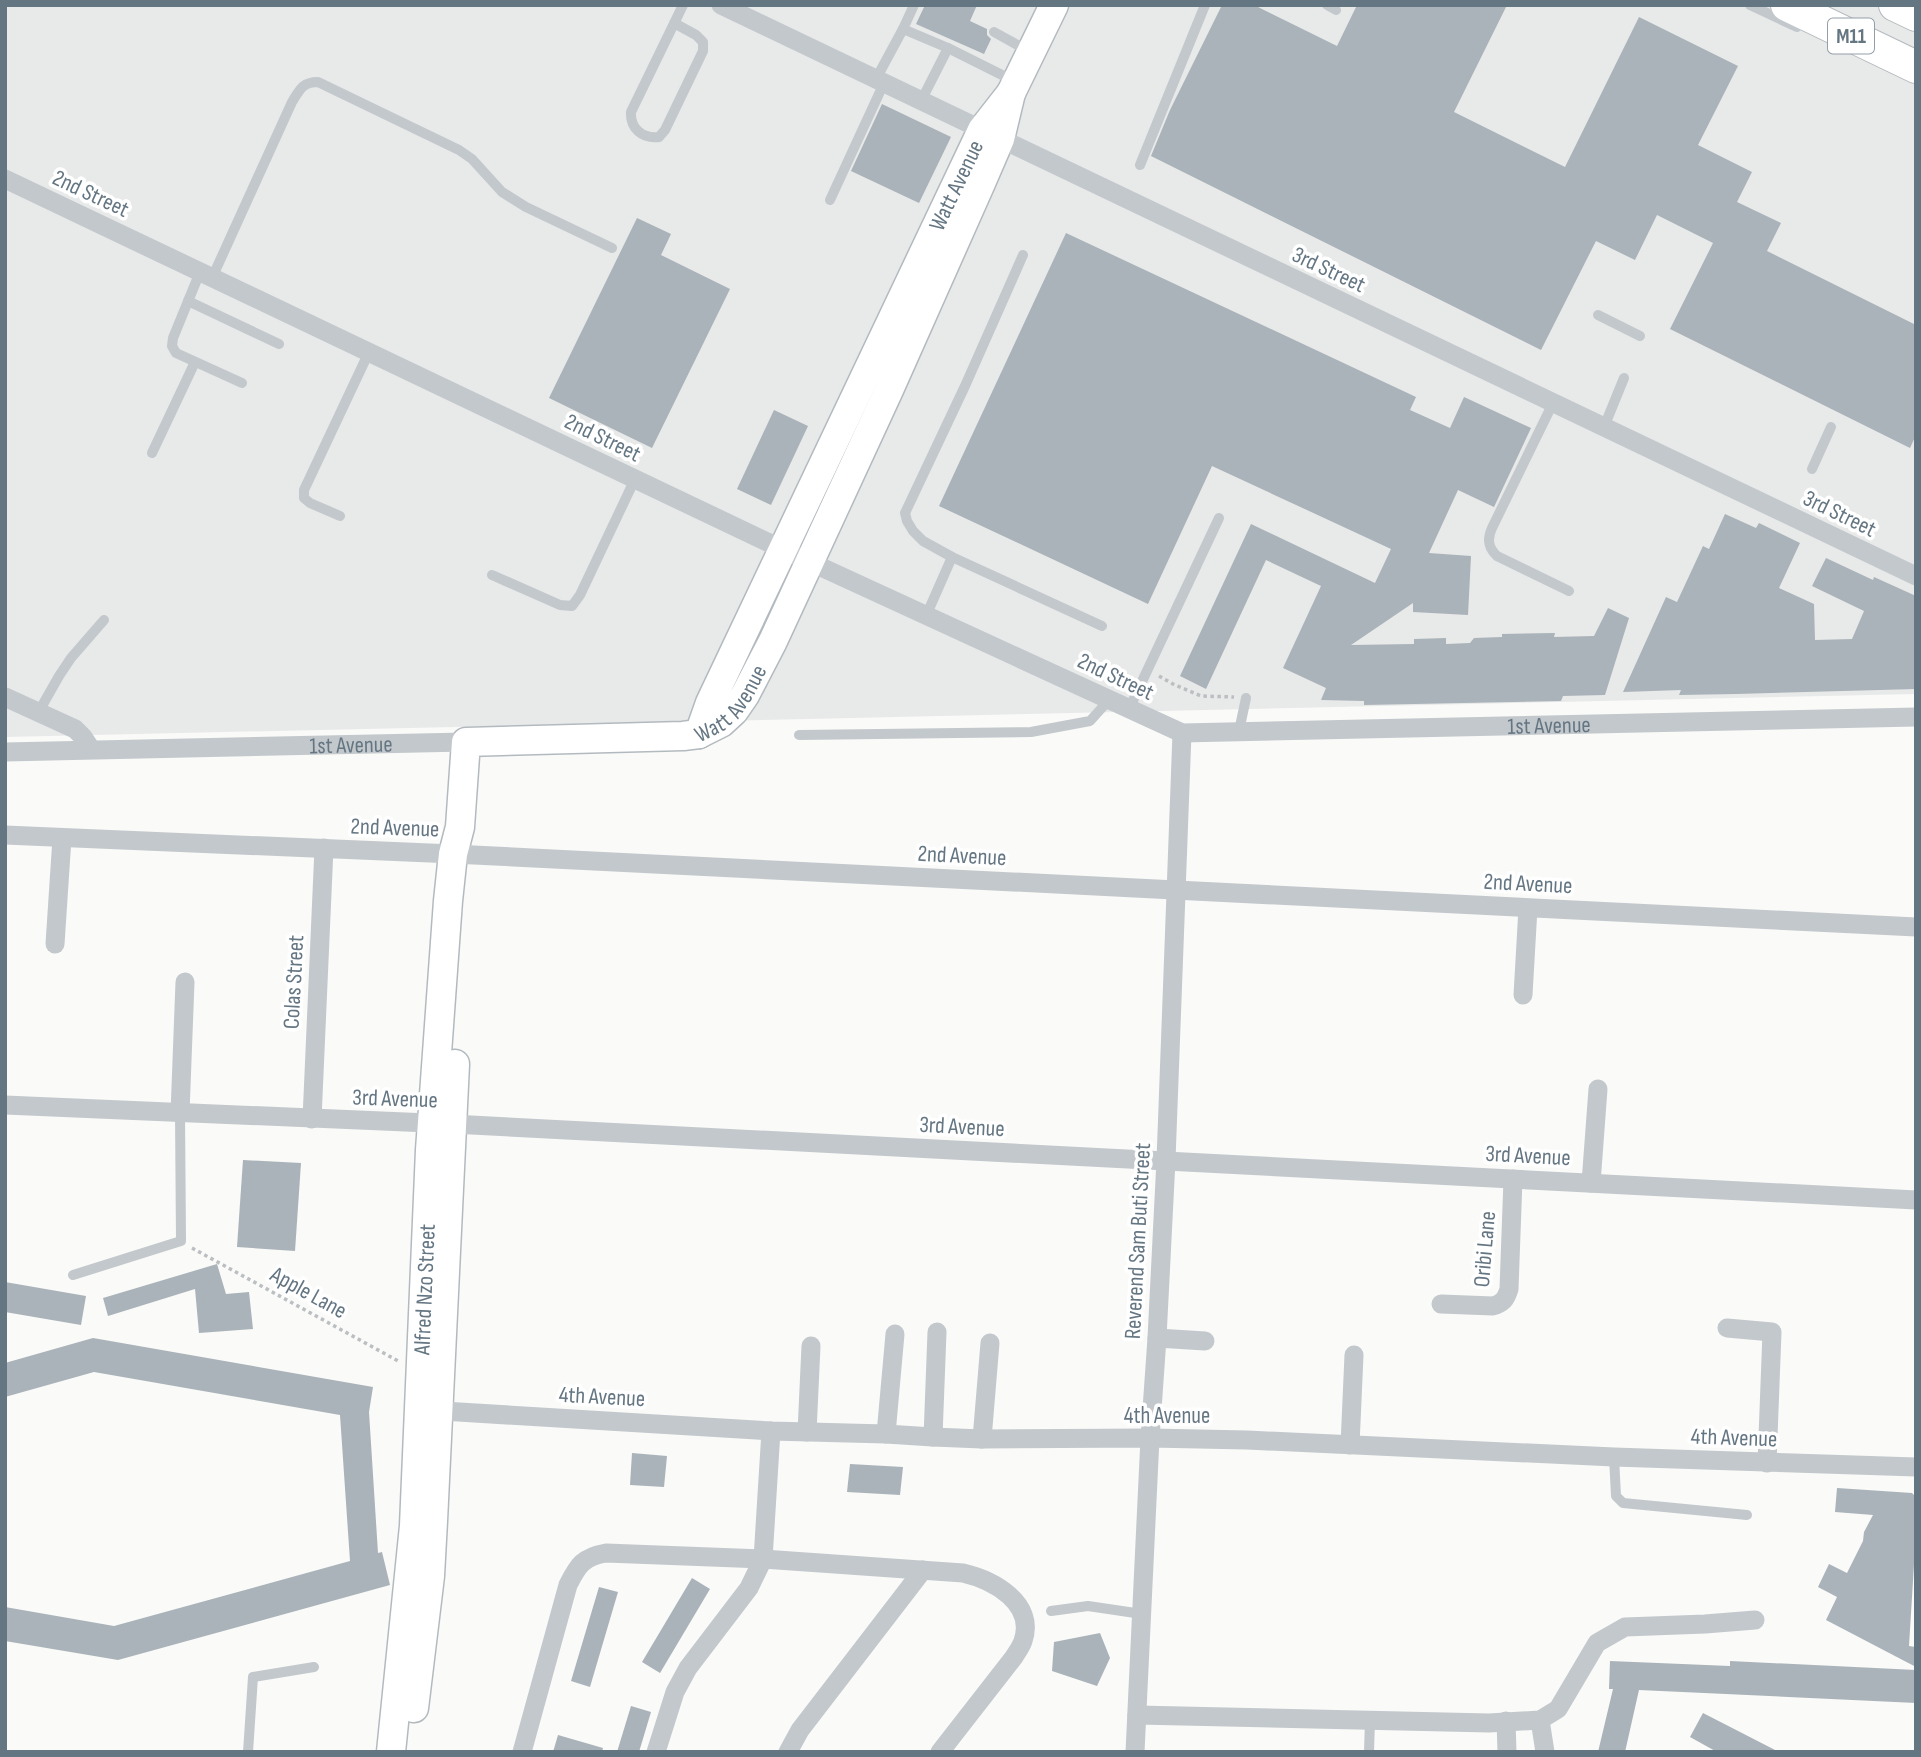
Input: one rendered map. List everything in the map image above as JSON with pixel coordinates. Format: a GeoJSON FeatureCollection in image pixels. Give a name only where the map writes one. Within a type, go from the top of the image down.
{"type":"FeatureCollection","features":[{"type":"Feature","properties":{"kind":"main road","name":"M11"},"geometry":{"type":"LineString","coordinates":[[1787,5],[1916,67]]}},
{"type":"Feature","properties":{"kind":"main road","name":"M11"},"geometry":{"type":"LineString","coordinates":[[1895,5],[1916,15]]}},
{"type":"Feature","properties":{"kind":"street","name":"3rd Street"},"geometry":{"type":"LineString","coordinates":[[721,5],[1916,576]]}},
{"type":"Feature","properties":{"kind":"street","name":"Watt Avenue"},"geometry":{"type":"LineString","coordinates":[[699,734],[710,703],[783,551],[1054,5]]}},
{"type":"Feature","properties":{"kind":"street","name":"Watt Avenue"},"geometry":{"type":"LineString","coordinates":[[699,734],[721,723],[734,711],[773,641],[889,390],[991,134]]}},
{"type":"Feature","properties":{"kind":"street","name":"2nd Street"},"geometry":{"type":"LineString","coordinates":[[5,179],[783,551],[1182,733]]}},
{"type":"Feature","properties":{"kind":"street"},"geometry":{"type":"LineString","coordinates":[[5,697],[75,730],[91,749]]}},
{"type":"Feature","properties":{"kind":"street","name":"1st Avenue"},"geometry":{"type":"LineString","coordinates":[[1182,733],[1916,717]]}},
{"type":"Feature","properties":{"kind":"street","name":"Reverend Sam Buti Street"},"geometry":{"type":"LineString","coordinates":[[1135,1752],[1166,1160],[1182,733]]}},
{"type":"Feature","properties":{"kind":"street","name":"1st Avenue"},"geometry":{"type":"LineString","coordinates":[[5,752],[652,738],[699,734]]}},
{"type":"Feature","properties":{"kind":"street","name":"Alfred Nzo Street"},"geometry":{"type":"LineString","coordinates":[[410,1752],[430,1576],[428,1410],[442,1124],[466,742]]}},
{"type":"Feature","properties":{"kind":"street","name":"2nd Avenue"},"geometry":{"type":"LineString","coordinates":[[5,835],[324,848],[459,845],[1177,890],[1916,927]]}},
{"type":"Feature","properties":{"kind":"street"},"geometry":{"type":"LineString","coordinates":[[55,944],[62,838]]}},
{"type":"Feature","properties":{"kind":"street","name":"Colas Street"},"geometry":{"type":"LineString","coordinates":[[312,1119],[324,848]]}},
{"type":"Feature","properties":{"kind":"street"},"geometry":{"type":"LineString","coordinates":[[1523,995],[1528,908]]}},
{"type":"Feature","properties":{"kind":"street"},"geometry":{"type":"LineString","coordinates":[[180,1113],[185,982]]}},
{"type":"Feature","properties":{"kind":"street"},"geometry":{"type":"LineString","coordinates":[[1591,1183],[1598,1089]]}},
{"type":"Feature","properties":{"kind":"street","name":"3rd Avenue"},"geometry":{"type":"LineString","coordinates":[[5,1105],[442,1124],[1916,1200]]}},
{"type":"Feature","properties":{"kind":"street","name":"Alfred Nzo Street"},"geometry":{"type":"LineString","coordinates":[[391,1752],[428,1410],[420,1374],[442,1124]]}},
{"type":"Feature","properties":{"kind":"street","name":"Oribi Lane"},"geometry":{"type":"LineString","coordinates":[[1441,1304],[1493,1307],[1506,1298],[1509,1289],[1513,1179]]}},
{"type":"Feature","properties":{"kind":"street"},"geometry":{"type":"LineString","coordinates":[[1727,1328],[1772,1332],[1767,1463]]}},
{"type":"Feature","properties":{"kind":"street"},"geometry":{"type":"LineString","coordinates":[[933,1437],[937,1332]]}},
{"type":"Feature","properties":{"kind":"street"},"geometry":{"type":"LineString","coordinates":[[886,1434],[895,1334]]}},
{"type":"Feature","properties":{"kind":"street"},"geometry":{"type":"LineString","coordinates":[[1157,1338],[1205,1341]]}},
{"type":"Feature","properties":{"kind":"street"},"geometry":{"type":"LineString","coordinates":[[982,1439],[990,1343]]}},
{"type":"Feature","properties":{"kind":"street"},"geometry":{"type":"LineString","coordinates":[[807,1432],[811,1346]]}},
{"type":"Feature","properties":{"kind":"street"},"geometry":{"type":"LineString","coordinates":[[1350,1444],[1354,1354]]}},
{"type":"Feature","properties":{"kind":"street","name":"4th Avenue"},"geometry":{"type":"LineString","coordinates":[[428,1410],[771,1431],[982,1439],[1150,1438],[1350,1444],[1614,1457],[1916,1467]]}},
{"type":"Feature","properties":{"kind":"street"},"geometry":{"type":"LineString","coordinates":[[656,1752],[680,1680],[749,1588],[763,1559],[771,1431]]}},
{"type":"Feature","properties":{"kind":"street"},"geometry":{"type":"LineString","coordinates":[[522,1752],[568,1585],[582,1562],[606,1552],[763,1559],[963,1573],[982,1578],[1002,1589],[1022,1612],[1025,1625],[1023,1641],[1014,1657],[940,1752]]}},
{"type":"Feature","properties":{"kind":"street"},"geometry":{"type":"LineString","coordinates":[[788,1752],[808,1720],[923,1570]]}},
{"type":"Feature","properties":{"kind":"street"},"geometry":{"type":"LineString","coordinates":[[1137,1715],[1489,1723],[1541,1720],[1558,1709],[1597,1643],[1625,1627],[1755,1620]]}},
{"type":"Feature","properties":{"kind":"street"},"geometry":{"type":"LineString","coordinates":[[1541,1720],[1545,1752]]}},
{"type":"Feature","properties":{"kind":"street"},"geometry":{"type":"LineString","coordinates":[[1506,1721],[1507,1752]]}},
{"type":"Feature","properties":{"kind":"lane"},"geometry":{"type":"LineString","coordinates":[[674,23],[696,35],[702,41],[703,51],[665,130],[659,137],[652,138],[635,129],[630,122],[631,112],[674,23],[683,5]]}},
{"type":"Feature","properties":{"kind":"lane"},"geometry":{"type":"LineString","coordinates":[[830,200],[914,5]]}},
{"type":"Feature","properties":{"kind":"lane"},"geometry":{"type":"LineString","coordinates":[[1140,165],[1205,5]]}},
{"type":"Feature","properties":{"kind":"lane"},"geometry":{"type":"LineString","coordinates":[[1750,5],[1809,33]]}},
{"type":"Feature","properties":{"kind":"lane"},"geometry":{"type":"LineString","coordinates":[[903,30],[948,48],[1013,87]]}},
{"type":"Feature","properties":{"kind":"lane"},"geometry":{"type":"LineString","coordinates":[[994,32],[1030,52]]}},
{"type":"Feature","properties":{"kind":"lane"},"geometry":{"type":"LineString","coordinates":[[921,101],[948,48]]}},
{"type":"Feature","properties":{"kind":"lane"},"geometry":{"type":"LineString","coordinates":[[242,383],[176,352],[172,346],[173,338],[188,301],[206,275],[292,102],[300,89],[309,82],[318,82],[459,150],[472,159],[510,197],[612,248]]}},
{"type":"Feature","properties":{"kind":"lane"},"geometry":{"type":"LineString","coordinates":[[1023,255],[905,513],[913,531],[923,541],[1102,626]]}},
{"type":"Feature","properties":{"kind":"lane"},"geometry":{"type":"LineString","coordinates":[[188,301],[279,344]]}},
{"type":"Feature","properties":{"kind":"lane"},"geometry":{"type":"LineString","coordinates":[[1598,315],[1640,336]]}},
{"type":"Feature","properties":{"kind":"lane"},"geometry":{"type":"LineString","coordinates":[[340,516],[310,503],[304,498],[304,490],[369,352]]}},
{"type":"Feature","properties":{"kind":"lane"},"geometry":{"type":"LineString","coordinates":[[152,453],[195,362]]}},
{"type":"Feature","properties":{"kind":"lane"},"geometry":{"type":"LineString","coordinates":[[1604,427],[1624,378]]}},
{"type":"Feature","properties":{"kind":"lane"},"geometry":{"type":"LineString","coordinates":[[1553,403],[1489,536],[1491,551],[1497,556],[1569,591]]}},
{"type":"Feature","properties":{"kind":"lane"},"geometry":{"type":"LineString","coordinates":[[1812,469],[1830,427]]}},
{"type":"Feature","properties":{"kind":"lane"},"geometry":{"type":"LineString","coordinates":[[492,575],[560,604],[572,606],[580,595],[635,479]]}},
{"type":"Feature","properties":{"kind":"lane"},"geometry":{"type":"LineString","coordinates":[[1129,709],[1219,518]]}},
{"type":"Feature","properties":{"kind":"lane"},"geometry":{"type":"LineString","coordinates":[[926,616],[953,557]]}},
{"type":"Feature","properties":{"kind":"lane"},"geometry":{"type":"LineString","coordinates":[[38,712],[71,658],[104,620]]}},
{"type":"Feature","properties":{"kind":"lane"},"geometry":{"type":"LineString","coordinates":[[1239,731],[1246,698]]}},
{"type":"Feature","properties":{"kind":"lane"},"geometry":{"type":"LineString","coordinates":[[799,735],[1031,732],[1090,721],[1109,700]]}},
{"type":"Feature","properties":{"kind":"lane"},"geometry":{"type":"LineString","coordinates":[[73,1275],[181,1241],[180,1113]]}},
{"type":"Feature","properties":{"kind":"lane"},"geometry":{"type":"LineString","coordinates":[[1614,1457],[1616,1496],[1623,1503],[1746,1515]]}},
{"type":"Feature","properties":{"kind":"lane"},"geometry":{"type":"LineString","coordinates":[[1051,1611],[1088,1606],[1142,1614]]}},
{"type":"Feature","properties":{"kind":"lane"},"geometry":{"type":"LineString","coordinates":[[248,1752],[253,1677],[314,1667]]}},
{"type":"Feature","properties":{"kind":"lane"},"geometry":{"type":"LineString","coordinates":[[1369,1752],[1370,1720]]}},
{"type":"Feature","properties":{"kind":"path"},"geometry":{"type":"LineString","coordinates":[[1149,670],[1201,696],[1246,698]]}},
{"type":"Feature","properties":{"kind":"path","name":"Apple Lane"},"geometry":{"type":"LineString","coordinates":[[181,1241],[420,1374]]}},
{"type":"Feature","properties":{"kind":"shaded area"},"geometry":{"type":"Polygon","coordinates":[[[5,5],[1916,5],[1916,694],[5,737],[5,5]]]}},
{"type":"Feature","properties":{"kind":"building"},"geometry":{"type":"Polygon","coordinates":[[[925,5],[977,5],[970,21],[987,29],[987,35],[991,39],[984,54],[916,24],[925,5]]]}},
{"type":"Feature","properties":{"kind":"building"},"geometry":{"type":"Polygon","coordinates":[[[1222,5],[1254,5],[1337,46],[1357,5],[1507,5],[1454,112],[1565,167],[1639,17],[1738,66],[1698,145],[1752,172],[1737,202],[1781,223],[1767,251],[1916,325],[1916,435],[1910,448],[1670,329],[1713,243],[1657,215],[1635,260],[1596,241],[1541,350],[1151,156],[1170,110],[1222,5]]]}},
{"type":"Feature","properties":{"kind":"building"},"geometry":{"type":"Polygon","coordinates":[[[882,104],[951,137],[919,203],[851,171],[882,104]]]}},
{"type":"Feature","properties":{"kind":"building"},"geometry":{"type":"Polygon","coordinates":[[[637,218],[671,234],[661,255],[730,289],[652,448],[549,398],[637,218]]]}},
{"type":"Feature","properties":{"kind":"building"},"geometry":{"type":"Polygon","coordinates":[[[1066,233],[1416,397],[1410,410],[1450,428],[1464,397],[1531,428],[1494,507],[1458,490],[1429,553],[1471,556],[1468,615],[1413,612],[1413,603],[1351,645],[1414,644],[1414,639],[1446,638],[1446,644],[1470,643],[1474,638],[1502,637],[1502,634],[1555,633],[1554,637],[1594,636],[1608,608],[1629,618],[1605,695],[1563,696],[1561,701],[1364,705],[1364,701],[1321,700],[1326,688],[1283,668],[1321,586],[1266,560],[1206,689],[1180,676],[1251,524],[1375,583],[1391,549],[1212,466],[1148,604],[939,506],[1066,233]]]}},
{"type":"Feature","properties":{"kind":"building"},"geometry":{"type":"Polygon","coordinates":[[[774,410],[808,426],[771,505],[737,489],[774,410]]]}},
{"type":"Feature","properties":{"kind":"building"},"geometry":{"type":"Polygon","coordinates":[[[1725,514],[1756,528],[1759,523],[1800,543],[1779,588],[1814,604],[1815,640],[1852,639],[1864,611],[1812,586],[1826,558],[1916,596],[1916,689],[1679,695],[1681,690],[1623,692],[1666,597],[1677,602],[1703,546],[1709,549],[1725,514]]]}},
{"type":"Feature","properties":{"kind":"building"},"geometry":{"type":"Polygon","coordinates":[[[243,1160],[301,1163],[295,1251],[237,1247],[243,1160]]]}},
{"type":"Feature","properties":{"kind":"building"},"geometry":{"type":"Polygon","coordinates":[[[217,1264],[226,1294],[249,1292],[253,1329],[199,1333],[195,1289],[108,1316],[103,1298],[217,1264]]]}},
{"type":"Feature","properties":{"kind":"building"},"geometry":{"type":"Polygon","coordinates":[[[5,1282],[86,1296],[81,1325],[5,1312],[5,1282]]]}},
{"type":"Feature","properties":{"kind":"building"},"geometry":{"type":"Polygon","coordinates":[[[93,1338],[373,1387],[369,1412],[378,1553],[382,1552],[390,1585],[118,1660],[5,1641],[5,1607],[114,1626],[350,1561],[340,1415],[94,1372],[5,1397],[5,1363],[93,1338]]]}},
{"type":"Feature","properties":{"kind":"building"},"geometry":{"type":"Polygon","coordinates":[[[632,1453],[667,1456],[664,1487],[630,1485],[632,1453]]]}},
{"type":"Feature","properties":{"kind":"building"},"geometry":{"type":"Polygon","coordinates":[[[850,1464],[903,1467],[900,1495],[847,1492],[850,1464]]]}},
{"type":"Feature","properties":{"kind":"building"},"geometry":{"type":"Polygon","coordinates":[[[1837,1488],[1912,1493],[1916,1497],[1909,1646],[1916,1647],[1916,1667],[1826,1620],[1837,1597],[1818,1587],[1829,1564],[1847,1573],[1873,1515],[1835,1512],[1837,1488]]]}},
{"type":"Feature","properties":{"kind":"building"},"geometry":{"type":"Polygon","coordinates":[[[692,1578],[710,1589],[660,1673],[642,1662],[692,1578]]]}},
{"type":"Feature","properties":{"kind":"building"},"geometry":{"type":"Polygon","coordinates":[[[599,1587],[618,1592],[590,1687],[571,1681],[599,1587]]]}},
{"type":"Feature","properties":{"kind":"building"},"geometry":{"type":"Polygon","coordinates":[[[1100,1633],[1110,1658],[1097,1686],[1052,1671],[1054,1642],[1100,1633]]]}},
{"type":"Feature","properties":{"kind":"building"},"geometry":{"type":"Polygon","coordinates":[[[1610,1661],[1730,1666],[1730,1661],[1916,1670],[1916,1703],[1639,1690],[1625,1752],[1598,1752],[1613,1689],[1609,1689],[1610,1661]]]}},
{"type":"Feature","properties":{"kind":"building"},"geometry":{"type":"Polygon","coordinates":[[[631,1706],[651,1712],[639,1752],[617,1752],[631,1706]]]}},
{"type":"Feature","properties":{"kind":"building"},"geometry":{"type":"Polygon","coordinates":[[[1703,1713],[1779,1752],[1717,1752],[1690,1737],[1703,1713]]]}},
{"type":"Feature","properties":{"kind":"building"},"geometry":{"type":"Polygon","coordinates":[[[558,1735],[603,1748],[602,1752],[553,1752],[558,1735]]]}}]}
